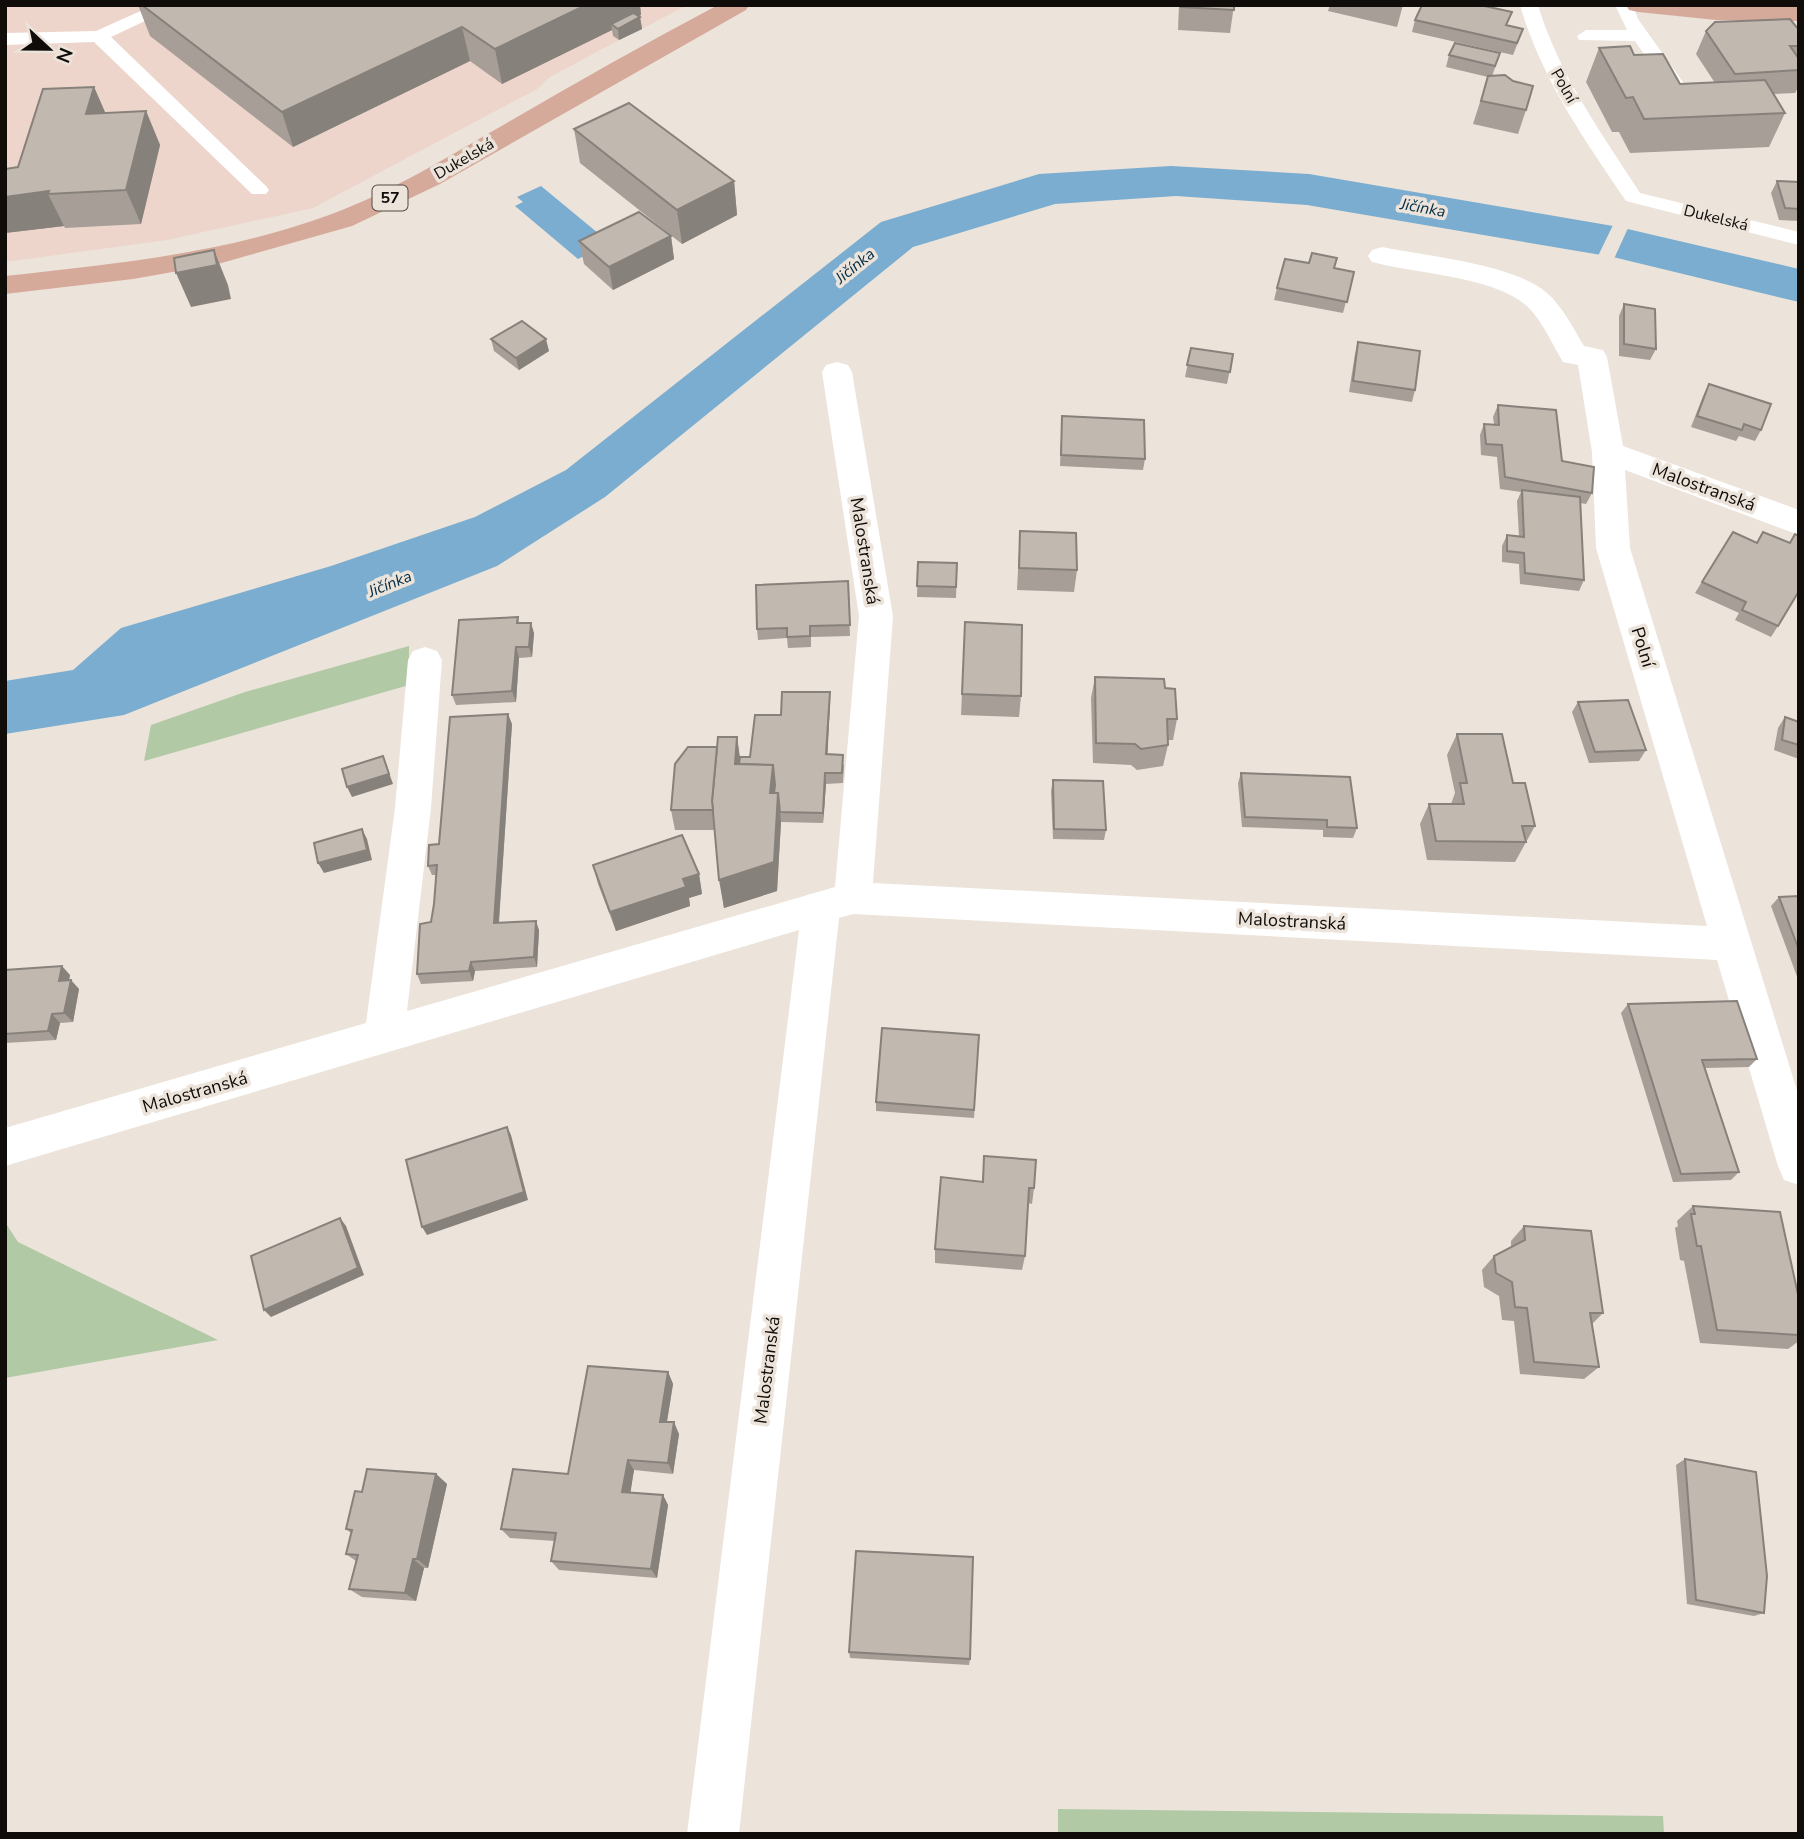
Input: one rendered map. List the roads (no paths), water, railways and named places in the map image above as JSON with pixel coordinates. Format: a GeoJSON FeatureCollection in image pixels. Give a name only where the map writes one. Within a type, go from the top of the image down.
{"type":"FeatureCollection","features":[{"type":"Feature","properties":{"kind":"main road","name":"Dukelská"},"geometry":{"type":"LineString","coordinates":[[5,285],[140,270],[191,261],[292,237],[342,220],[430,178],[737,5]]}},
{"type":"Feature","properties":{"kind":"main road"},"geometry":{"type":"LineString","coordinates":[[1637,5],[1704,11],[1799,13]]}},
{"type":"Feature","properties":{"kind":"street","name":"Polní"},"geometry":{"type":"LineString","coordinates":[[1382,256],[1505,284],[1532,295],[1542,304],[1574,355],[1592,357],[1608,452],[1613,548],[1799,1166]]}},
{"type":"Feature","properties":{"kind":"street","name":"Malostranská"},"geometry":{"type":"LineString","coordinates":[[713,1834],[876,616],[837,372]]}},
{"type":"Feature","properties":{"kind":"street","name":"Malostranská"},"geometry":{"type":"LineString","coordinates":[[1608,452],[1799,523]]}},
{"type":"Feature","properties":{"kind":"street"},"geometry":{"type":"LineString","coordinates":[[384,1036],[413,808],[425,660]]}},
{"type":"Feature","properties":{"kind":"street","name":"Malostranská"},"geometry":{"type":"LineString","coordinates":[[5,1147],[837,903],[1732,944]]}},
{"type":"Feature","properties":{"kind":"lane"},"geometry":{"type":"LineString","coordinates":[[5,39],[99,36],[170,5]]}},
{"type":"Feature","properties":{"kind":"lane","name":"Polní"},"geometry":{"type":"LineString","coordinates":[[1529,5],[1534,27],[1556,75],[1633,197]]}},
{"type":"Feature","properties":{"kind":"lane"},"geometry":{"type":"LineString","coordinates":[[1624,5],[1640,35],[1685,99]]}},
{"type":"Feature","properties":{"kind":"lane"},"geometry":{"type":"LineString","coordinates":[[1586,36],[1640,35]]}},
{"type":"Feature","properties":{"kind":"lane"},"geometry":{"type":"LineString","coordinates":[[99,36],[259,190]]}},
{"type":"Feature","properties":{"kind":"lane","name":"Dukelská"},"geometry":{"type":"LineString","coordinates":[[1633,197],[1799,239]]}},
{"type":"Feature","properties":{"kind":"water","name":"Jičínka"},"geometry":{"type":"Polygon","coordinates":[[[1171,166],[1309,174],[1619,227],[1799,269],[1799,302],[1613,257],[1307,205],[1176,196],[1055,204],[913,247],[605,497],[497,566],[124,715],[5,734],[5,681],[73,670],[121,628],[331,566],[475,517],[566,470],[881,222],[1039,174],[1171,166]]]}},
{"type":"Feature","properties":{"kind":"water"},"geometry":{"type":"Polygon","coordinates":[[[541,186],[610,243],[578,259],[515,206],[523,202],[517,197],[541,186]]]}}]}
